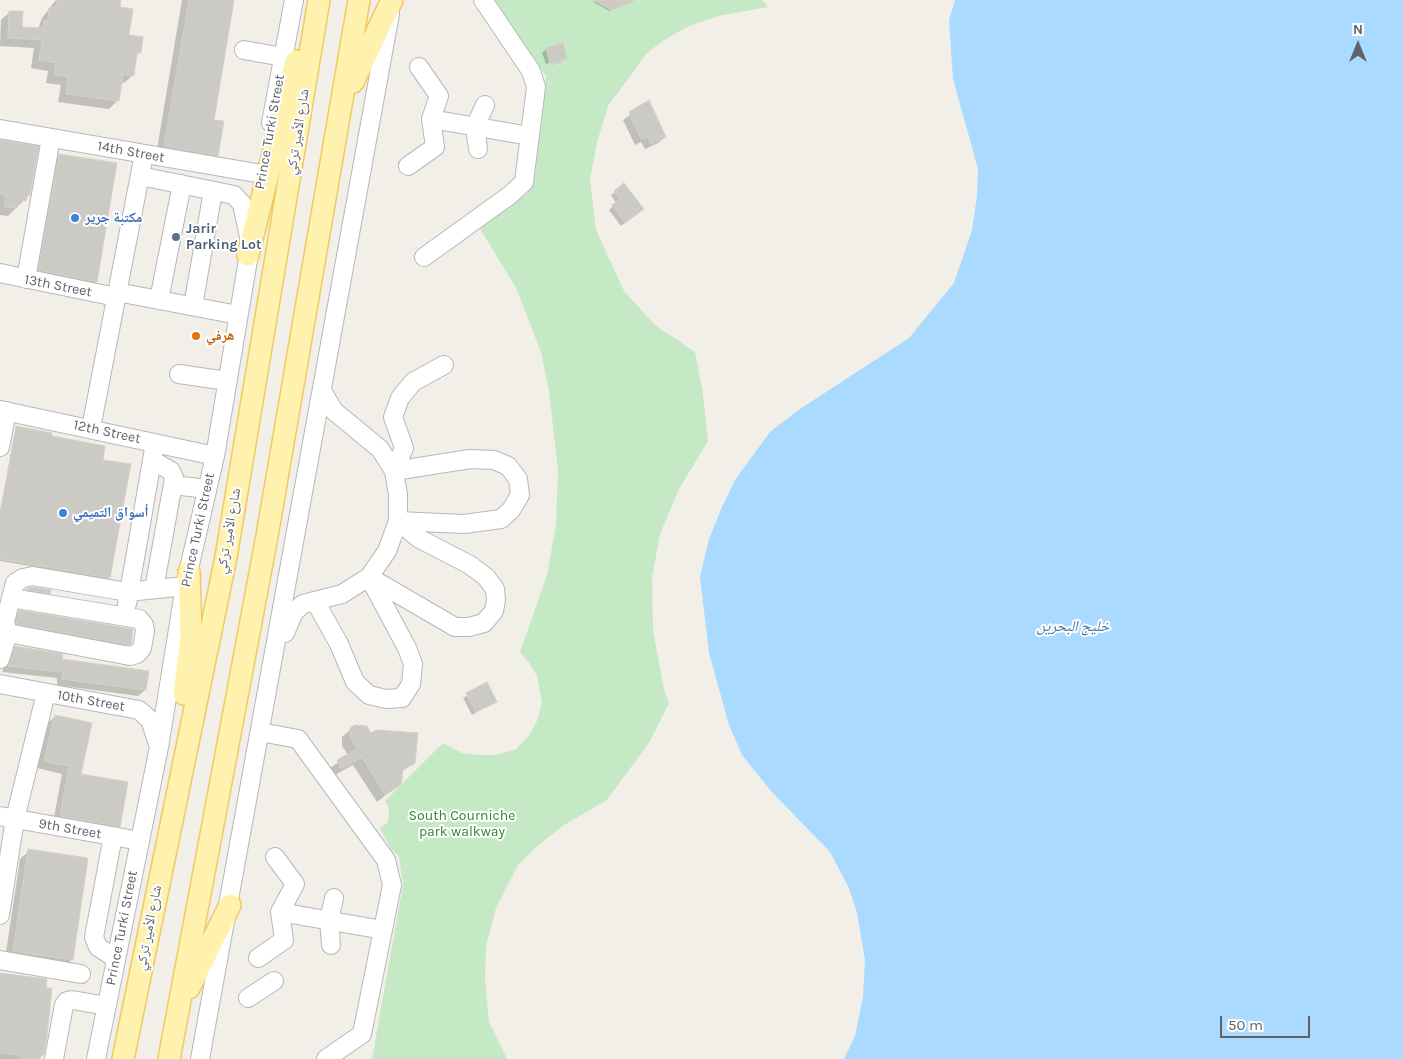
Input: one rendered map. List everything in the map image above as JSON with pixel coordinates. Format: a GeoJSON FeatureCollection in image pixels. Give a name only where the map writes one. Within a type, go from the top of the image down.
{"type":"FeatureCollection","features":[{"type":"Feature","properties":{"kind":"main road"},"geometry":{"type":"LineString","coordinates":[[249,250],[311,0]]}},
{"type":"Feature","properties":{"kind":"main road","name":"شارع الأمير تركي"},"geometry":{"type":"LineString","coordinates":[[123,1059],[226,557],[319,0]]}},
{"type":"Feature","properties":{"kind":"main road"},"geometry":{"type":"LineString","coordinates":[[169,1059],[267,536],[359,0]]}},
{"type":"Feature","properties":{"kind":"main road"},"geometry":{"type":"LineString","coordinates":[[342,105],[392,0]]}},
{"type":"Feature","properties":{"kind":"main road"},"geometry":{"type":"LineString","coordinates":[[168,836],[191,636],[187,579]]}},
{"type":"Feature","properties":{"kind":"main road"},"geometry":{"type":"LineString","coordinates":[[177,1012],[230,905]]}},
{"type":"Feature","properties":{"kind":"street","name":"Prince Turki Street"},"geometry":{"type":"LineString","coordinates":[[96,1059],[159,747],[187,579],[215,456],[262,174],[294,0]]}},
{"type":"Feature","properties":{"kind":"street"},"geometry":{"type":"LineString","coordinates":[[200,1059],[230,905],[392,0]]}},
{"type":"Feature","properties":{"kind":"street"},"geometry":{"type":"LineString","coordinates":[[424,256],[524,182],[536,87],[531,71],[483,0]]}},
{"type":"Feature","properties":{"kind":"street"},"geometry":{"type":"LineString","coordinates":[[244,50],[283,57]]}},
{"type":"Feature","properties":{"kind":"street"},"geometry":{"type":"LineString","coordinates":[[408,166],[435,147],[431,119],[438,96],[419,67]]}},
{"type":"Feature","properties":{"kind":"street"},"geometry":{"type":"LineString","coordinates":[[478,149],[475,127],[485,105]]}},
{"type":"Feature","properties":{"kind":"street"},"geometry":{"type":"LineString","coordinates":[[431,119],[530,136]]}},
{"type":"Feature","properties":{"kind":"street","name":"14th Street"},"geometry":{"type":"LineString","coordinates":[[0,129],[262,174]]}},
{"type":"Feature","properties":{"kind":"street"},"geometry":{"type":"LineString","coordinates":[[26,279],[51,138]]}},
{"type":"Feature","properties":{"kind":"street"},"geometry":{"type":"LineString","coordinates":[[91,428],[144,154]]}},
{"type":"Feature","properties":{"kind":"street"},"geometry":{"type":"LineString","coordinates":[[140,176],[234,195],[238,198],[245,214],[249,250]]}},
{"type":"Feature","properties":{"kind":"street"},"geometry":{"type":"LineString","coordinates":[[158,300],[182,184]]}},
{"type":"Feature","properties":{"kind":"street"},"geometry":{"type":"LineString","coordinates":[[193,306],[213,191]]}},
{"type":"Feature","properties":{"kind":"street","name":"13th Street"},"geometry":{"type":"LineString","coordinates":[[0,273],[238,315]]}},
{"type":"Feature","properties":{"kind":"street"},"geometry":{"type":"LineString","coordinates":[[394,471],[404,448],[393,416],[400,398],[413,382],[444,365]]}},
{"type":"Feature","properties":{"kind":"street"},"geometry":{"type":"LineString","coordinates":[[179,374],[227,381]]}},
{"type":"Feature","properties":{"kind":"street"},"geometry":{"type":"LineString","coordinates":[[275,656],[294,612],[303,604],[342,594],[369,578],[387,551],[398,521],[398,495],[394,471],[380,449],[334,411],[322,391]]}},
{"type":"Feature","properties":{"kind":"street"},"geometry":{"type":"LineString","coordinates":[[0,447],[4,410]]}},
{"type":"Feature","properties":{"kind":"street","name":"12th Street"},"geometry":{"type":"LineString","coordinates":[[4,410],[215,456]]}},
{"type":"Feature","properties":{"kind":"street"},"geometry":{"type":"LineString","coordinates":[[126,616],[128,592],[155,443]]}},
{"type":"Feature","properties":{"kind":"street"},"geometry":{"type":"LineString","coordinates":[[394,471],[470,459],[494,460],[508,466],[518,479],[520,495],[512,510],[501,519],[464,524],[398,521]]}},
{"type":"Feature","properties":{"kind":"street"},"geometry":{"type":"LineString","coordinates":[[152,460],[170,471],[174,478],[154,589]]}},
{"type":"Feature","properties":{"kind":"street"},"geometry":{"type":"LineString","coordinates":[[173,486],[207,489]]}},
{"type":"Feature","properties":{"kind":"street"},"geometry":{"type":"LineString","coordinates":[[369,578],[455,627],[469,627],[484,623],[494,611],[495,589],[486,577],[470,565],[418,538],[398,521]]}},
{"type":"Feature","properties":{"kind":"street"},"geometry":{"type":"LineString","coordinates":[[0,659],[8,633],[5,622],[15,584],[24,578],[33,576],[128,592],[154,589],[187,579]]}},
{"type":"Feature","properties":{"kind":"street"},"geometry":{"type":"LineString","coordinates":[[316,601],[339,644],[355,682],[369,694],[386,699],[402,698],[411,684],[413,664],[407,648],[369,578]]}},
{"type":"Feature","properties":{"kind":"street"},"geometry":{"type":"LineString","coordinates":[[8,633],[130,656],[137,654],[142,648],[145,631],[144,625],[139,619],[11,598]]}},
{"type":"Feature","properties":{"kind":"street","name":"10th Street"},"geometry":{"type":"LineString","coordinates":[[0,684],[139,710],[150,720],[159,747]]}},
{"type":"Feature","properties":{"kind":"street"},"geometry":{"type":"LineString","coordinates":[[0,914],[8,818],[46,693]]}},
{"type":"Feature","properties":{"kind":"street"},"geometry":{"type":"LineString","coordinates":[[260,732],[298,740],[386,860],[392,884],[362,1034],[326,1059]]}},
{"type":"Feature","properties":{"kind":"street","name":"9th Street"},"geometry":{"type":"LineString","coordinates":[[8,818],[140,841]]}},
{"type":"Feature","properties":{"kind":"street"},"geometry":{"type":"LineString","coordinates":[[112,836],[94,937],[98,947],[115,958]]}},
{"type":"Feature","properties":{"kind":"street"},"geometry":{"type":"LineString","coordinates":[[258,958],[284,940],[280,912],[295,884],[275,857]]}},
{"type":"Feature","properties":{"kind":"street"},"geometry":{"type":"LineString","coordinates":[[331,945],[329,920],[334,898]]}},
{"type":"Feature","properties":{"kind":"street"},"geometry":{"type":"LineString","coordinates":[[280,912],[383,930]]}},
{"type":"Feature","properties":{"kind":"street"},"geometry":{"type":"LineString","coordinates":[[0,960],[81,974]]}},
{"type":"Feature","properties":{"kind":"street"},"geometry":{"type":"LineString","coordinates":[[248,998],[274,981]]}},
{"type":"Feature","properties":{"kind":"street"},"geometry":{"type":"LineString","coordinates":[[54,1059],[64,1005],[67,1001],[72,1000],[107,1006]]}},
{"type":"Feature","properties":{"kind":"green space","name":"South Courniche park walkway"},"geometry":{"type":"Polygon","coordinates":[[[495,0],[762,0],[768,7],[718,16],[687,27],[664,40],[647,53],[608,106],[597,142],[590,179],[596,230],[624,291],[655,325],[695,352],[703,394],[708,441],[679,489],[660,534],[652,577],[653,630],[664,690],[669,703],[650,741],[607,800],[564,825],[535,848],[518,865],[496,908],[486,946],[485,979],[489,1022],[507,1059],[372,1059],[403,885],[399,856],[391,849],[380,828],[388,822],[389,808],[385,801],[443,743],[462,753],[480,755],[496,755],[515,750],[529,736],[537,721],[542,703],[537,676],[520,652],[547,575],[556,525],[558,470],[549,391],[541,352],[516,288],[479,227],[528,193],[541,127],[546,76],[495,0]]]}},
{"type":"Feature","properties":{"kind":"water","name":"خليج البحرين"},"geometry":{"type":"Polygon","coordinates":[[[955,0],[1403,0],[1403,1059],[844,1059],[855,1036],[863,997],[865,960],[857,913],[849,888],[830,852],[771,791],[742,755],[729,725],[709,653],[700,577],[709,539],[735,480],[770,432],[800,409],[909,338],[954,283],[972,230],[977,196],[978,169],[953,79],[949,20],[955,0]]]}},
{"type":"Feature","properties":{"kind":"building"},"geometry":{"type":"Polygon","coordinates":[[[57,0],[121,0],[120,7],[133,9],[129,35],[143,37],[141,53],[137,52],[134,76],[123,74],[119,101],[66,94],[68,77],[54,75],[56,63],[39,60],[42,40],[8,38],[9,11],[23,11],[22,27],[44,28],[44,21],[48,21],[49,8],[56,7],[57,0]]]}},
{"type":"Feature","properties":{"kind":"building"},"geometry":{"type":"Polygon","coordinates":[[[189,0],[234,0],[214,120],[224,121],[218,156],[164,146],[189,0]]]}},
{"type":"Feature","properties":{"kind":"building"},"geometry":{"type":"Polygon","coordinates":[[[593,0],[634,0],[634,1],[611,10],[593,0]]]}},
{"type":"Feature","properties":{"kind":"building"},"geometry":{"type":"Polygon","coordinates":[[[563,43],[567,59],[550,64],[546,48],[563,43]]]}},
{"type":"Feature","properties":{"kind":"building"},"geometry":{"type":"Polygon","coordinates":[[[649,100],[666,137],[651,144],[648,137],[641,139],[629,112],[649,100]]]}},
{"type":"Feature","properties":{"kind":"building"},"geometry":{"type":"Polygon","coordinates":[[[0,140],[39,146],[30,195],[27,195],[26,201],[19,200],[17,208],[4,207],[6,195],[0,194],[0,140]]]}},
{"type":"Feature","properties":{"kind":"building","name":"مكتبة جرير"},"geometry":{"type":"Polygon","coordinates":[[[59,154],[117,163],[97,282],[38,270],[59,154]]]}},
{"type":"Feature","properties":{"kind":"building"},"geometry":{"type":"Polygon","coordinates":[[[624,183],[644,209],[625,223],[612,205],[620,199],[614,191],[624,183]]]}},
{"type":"Feature","properties":{"kind":"building"},"geometry":{"type":"Polygon","coordinates":[[[16,426],[52,433],[52,436],[105,446],[103,460],[131,464],[110,578],[0,559],[0,515],[16,426]]]}},
{"type":"Feature","properties":{"kind":"building"},"geometry":{"type":"Polygon","coordinates":[[[33,587],[51,590],[50,594],[25,589],[33,587]]]}},
{"type":"Feature","properties":{"kind":"building"},"geometry":{"type":"Polygon","coordinates":[[[19,610],[133,629],[131,645],[16,624],[19,610]]]}},
{"type":"Feature","properties":{"kind":"building"},"geometry":{"type":"Polygon","coordinates":[[[15,646],[63,654],[62,659],[149,671],[146,690],[62,679],[63,672],[8,666],[15,646]]]}},
{"type":"Feature","properties":{"kind":"building"},"geometry":{"type":"Polygon","coordinates":[[[487,682],[497,702],[476,712],[466,693],[487,682]]]}},
{"type":"Feature","properties":{"kind":"building"},"geometry":{"type":"Polygon","coordinates":[[[55,715],[92,723],[81,774],[128,782],[120,827],[60,816],[69,766],[44,761],[55,715]]]}},
{"type":"Feature","properties":{"kind":"building"},"geometry":{"type":"Polygon","coordinates":[[[355,725],[367,726],[371,733],[377,730],[418,733],[415,763],[403,770],[401,785],[385,795],[362,757],[341,769],[337,760],[357,749],[350,737],[350,728],[355,725]]]}},
{"type":"Feature","properties":{"kind":"building"},"geometry":{"type":"Polygon","coordinates":[[[28,849],[88,858],[73,960],[13,951],[28,849]]]}},
{"type":"Feature","properties":{"kind":"building"},"geometry":{"type":"Polygon","coordinates":[[[0,973],[47,979],[46,988],[52,988],[44,1055],[40,1055],[40,1059],[21,1059],[21,1055],[0,1053],[0,973]]]}},
{"type":"Feature","properties":{"kind":"place","name":"مكتبة جرير"},"geometry":{"type":"Point","coordinates":[75,218]}},
{"type":"Feature","properties":{"kind":"place","name":"Jarir Parking Lot"},"geometry":{"type":"Point","coordinates":[176,237]}},
{"type":"Feature","properties":{"kind":"place","name":"هرفي"},"geometry":{"type":"Point","coordinates":[196,336]}},
{"type":"Feature","properties":{"kind":"place","name":"أسواق التميمي"},"geometry":{"type":"Point","coordinates":[63,513]}}]}
